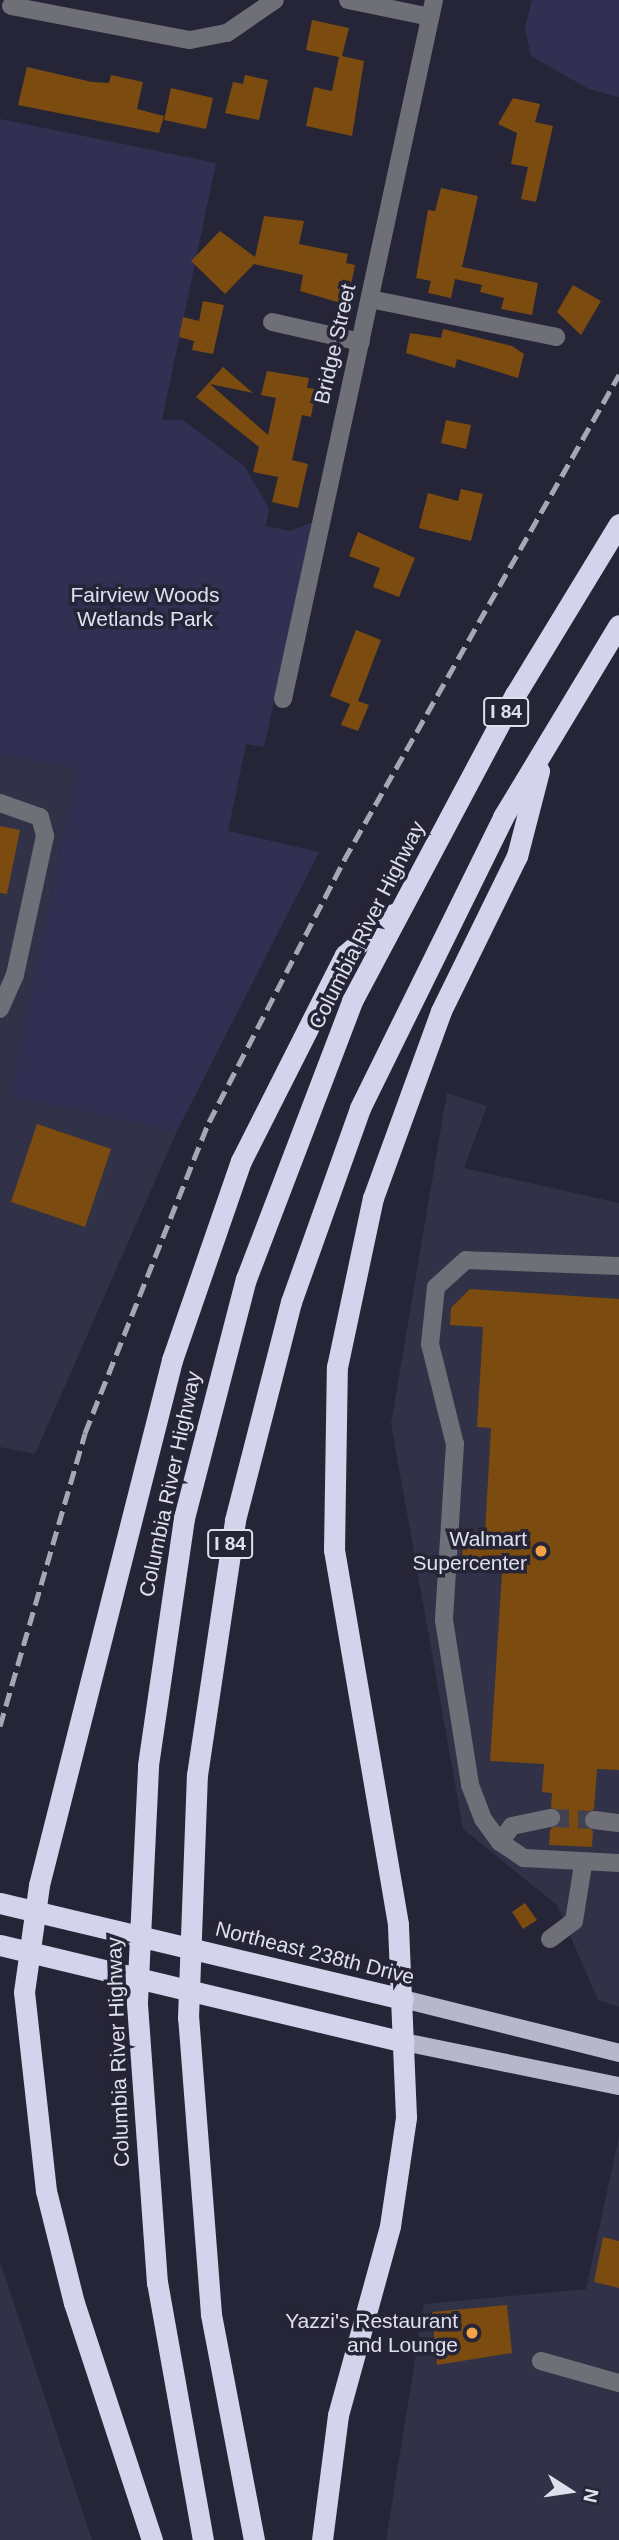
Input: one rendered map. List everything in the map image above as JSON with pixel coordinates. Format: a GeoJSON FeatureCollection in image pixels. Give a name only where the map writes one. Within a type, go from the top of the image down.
{"type":"FeatureCollection","features":[{"type":"Feature","properties":{"kind":"highway","name":"Columbia River Highway"},"geometry":{"type":"LineString","coordinates":[[202,2540],[166,2348],[143,2132],[139,1917],[154,1712],[184,1518],[246,1279],[310,1100],[402,906],[515,695],[619,524]]}},
{"type":"Feature","properties":{"kind":"highway","name":"I 84"},"geometry":{"type":"LineString","coordinates":[[254,2540],[211,2314],[191,2098],[189,1906],[214,1639],[267,1385],[338,1164],[413,990],[546,743],[619,625]]}},
{"type":"Feature","properties":{"kind":"highway"},"geometry":{"type":"LineString","coordinates":[[322,2540],[338,2415],[400,2182],[404,2042],[398,1924],[334,1550],[337,1367],[373,1198],[441,1011],[517,856],[546,743]]}},
{"type":"Feature","properties":{"kind":"highway"},"geometry":{"type":"LineString","coordinates":[[152,2540],[74,2303],[46,2191],[24,1992],[35,1911],[118,1557],[172,1360],[237,1172],[345,955],[402,906]]}},
{"type":"Feature","properties":{"kind":"highway","name":"Northeast 238th Drive"},"geometry":{"type":"LineString","coordinates":[[3,1903],[402,2000]]}},
{"type":"Feature","properties":{"kind":"highway"},"geometry":{"type":"LineString","coordinates":[[0,1945],[404,2042]]}},
{"type":"Feature","properties":{"kind":"main road","name":"Northeast 238th Drive"},"geometry":{"type":"LineString","coordinates":[[402,2000],[619,2053]]}},
{"type":"Feature","properties":{"kind":"main road"},"geometry":{"type":"LineString","coordinates":[[404,2042],[619,2087]]}},
{"type":"Feature","properties":{"kind":"street"},"geometry":{"type":"LineString","coordinates":[[11,6],[190,40],[227,33],[275,0]]}},
{"type":"Feature","properties":{"kind":"street"},"geometry":{"type":"LineString","coordinates":[[348,0],[432,9]]}},
{"type":"Feature","properties":{"kind":"street","name":"Bridge Street"},"geometry":{"type":"LineString","coordinates":[[283,699],[432,9]]}},
{"type":"Feature","properties":{"kind":"street"},"geometry":{"type":"LineString","coordinates":[[370,299],[556,337]]}},
{"type":"Feature","properties":{"kind":"street"},"geometry":{"type":"LineString","coordinates":[[272,322],[361,342]]}},
{"type":"Feature","properties":{"kind":"street"},"geometry":{"type":"LineString","coordinates":[[0,803],[40,817],[46,836],[15,975],[0,1009]]}},
{"type":"Feature","properties":{"kind":"street"},"geometry":{"type":"LineString","coordinates":[[619,1266],[481,1258],[451,1267],[436,1287],[430,1344],[455,1444],[444,1620],[470,1785],[483,1819],[500,1842],[524,1858],[583,1865],[619,1863]]}},
{"type":"Feature","properties":{"kind":"street"},"geometry":{"type":"LineString","coordinates":[[500,1842],[512,1826],[551,1818]]}},
{"type":"Feature","properties":{"kind":"street"},"geometry":{"type":"LineString","coordinates":[[594,1820],[619,1823]]}},
{"type":"Feature","properties":{"kind":"street"},"geometry":{"type":"LineString","coordinates":[[550,1939],[574,1921],[583,1865]]}},
{"type":"Feature","properties":{"kind":"street"},"geometry":{"type":"LineString","coordinates":[[541,2361],[619,2383]]}},
{"type":"Feature","properties":{"kind":"shaded area"},"geometry":{"type":"Polygon","coordinates":[[[0,753],[77,770],[10,1096],[177,1131],[35,1454],[0,1447],[0,753]]]}},
{"type":"Feature","properties":{"kind":"shaded area"},"geometry":{"type":"Polygon","coordinates":[[[447,1093],[487,1106],[464,1168],[619,1203],[619,2007],[598,2000],[557,1905],[463,1829],[391,1423],[447,1093]]]}},
{"type":"Feature","properties":{"kind":"shaded area"},"geometry":{"type":"Polygon","coordinates":[[[619,2136],[619,2540],[386,2540],[424,2304],[586,2289],[619,2136]]]}},
{"type":"Feature","properties":{"kind":"shaded area"},"geometry":{"type":"Polygon","coordinates":[[[0,2261],[92,2540],[0,2540],[0,2261]]]}},
{"type":"Feature","properties":{"kind":"green space"},"geometry":{"type":"Polygon","coordinates":[[[532,0],[619,0],[619,97],[589,89],[531,56],[525,28],[532,0]]]}},
{"type":"Feature","properties":{"kind":"green space","name":"Fairview Woods Wetlands Park"},"geometry":{"type":"Polygon","coordinates":[[[0,119],[216,163],[162,420],[183,420],[244,466],[269,508],[266,526],[290,531],[313,522],[264,747],[246,744],[228,831],[319,852],[177,1131],[10,1096],[77,770],[0,753],[0,119]]]}},
{"type":"Feature","properties":{"kind":"building"},"geometry":{"type":"Polygon","coordinates":[[[312,20],[349,28],[342,56],[364,61],[352,136],[306,126],[314,87],[332,91],[339,57],[306,50],[312,20]]]}},
{"type":"Feature","properties":{"kind":"building"},"geometry":{"type":"Polygon","coordinates":[[[27,67],[92,82],[109,83],[111,75],[143,82],[137,109],[164,116],[159,133],[18,105],[27,67]]]}},
{"type":"Feature","properties":{"kind":"building"},"geometry":{"type":"Polygon","coordinates":[[[245,75],[268,80],[259,120],[225,113],[233,82],[243,84],[245,75]]]}},
{"type":"Feature","properties":{"kind":"building"},"geometry":{"type":"Polygon","coordinates":[[[171,88],[213,98],[206,129],[164,120],[171,88]]]}},
{"type":"Feature","properties":{"kind":"building"},"geometry":{"type":"Polygon","coordinates":[[[513,98],[540,104],[535,122],[553,126],[536,202],[521,199],[528,167],[511,164],[517,133],[498,124],[513,98]]]}},
{"type":"Feature","properties":{"kind":"building"},"geometry":{"type":"Polygon","coordinates":[[[441,188],[478,196],[462,267],[538,283],[532,315],[501,309],[504,298],[480,292],[482,285],[455,279],[451,298],[428,293],[431,281],[416,278],[428,210],[435,211],[441,188]]]}},
{"type":"Feature","properties":{"kind":"building"},"geometry":{"type":"Polygon","coordinates":[[[264,216],[304,221],[299,244],[348,254],[346,263],[355,265],[347,305],[300,291],[303,275],[254,264],[225,294],[191,261],[220,231],[255,257],[264,216]]]}},
{"type":"Feature","properties":{"kind":"building"},"geometry":{"type":"Polygon","coordinates":[[[573,285],[601,301],[581,335],[557,312],[573,285]]]}},
{"type":"Feature","properties":{"kind":"building"},"geometry":{"type":"Polygon","coordinates":[[[203,301],[224,305],[213,354],[192,350],[194,341],[179,337],[183,317],[199,321],[203,301]]]}},
{"type":"Feature","properties":{"kind":"building"},"geometry":{"type":"Polygon","coordinates":[[[443,329],[512,346],[524,354],[518,378],[457,359],[455,368],[406,353],[410,333],[441,338],[443,329]]]}},
{"type":"Feature","properties":{"kind":"building"},"geometry":{"type":"Polygon","coordinates":[[[223,367],[253,393],[210,384],[268,435],[276,398],[261,395],[267,371],[309,378],[307,388],[316,389],[311,417],[302,415],[292,460],[308,464],[298,508],[272,502],[278,477],[253,472],[259,447],[196,397],[223,367]]]}},
{"type":"Feature","properties":{"kind":"building"},"geometry":{"type":"Polygon","coordinates":[[[446,420],[471,425],[466,449],[441,443],[446,420]]]}},
{"type":"Feature","properties":{"kind":"building"},"geometry":{"type":"Polygon","coordinates":[[[461,489],[483,494],[471,541],[419,528],[428,493],[458,501],[461,489]]]}},
{"type":"Feature","properties":{"kind":"building"},"geometry":{"type":"Polygon","coordinates":[[[358,532],[415,558],[399,597],[373,587],[380,568],[349,556],[358,532]]]}},
{"type":"Feature","properties":{"kind":"building"},"geometry":{"type":"Polygon","coordinates":[[[356,630],[381,640],[358,701],[369,705],[358,731],[341,725],[350,704],[330,696],[356,630]]]}},
{"type":"Feature","properties":{"kind":"building"},"geometry":{"type":"Polygon","coordinates":[[[0,826],[20,830],[7,894],[0,893],[0,826]]]}},
{"type":"Feature","properties":{"kind":"building"},"geometry":{"type":"Polygon","coordinates":[[[37,1124],[111,1149],[85,1227],[11,1202],[37,1124]]]}},
{"type":"Feature","properties":{"kind":"building","name":"Walmart Supercenter"},"geometry":{"type":"Polygon","coordinates":[[[470,1289],[619,1299],[619,1770],[597,1769],[594,1809],[583,1819],[593,1831],[592,1847],[549,1845],[550,1830],[562,1816],[551,1807],[552,1793],[542,1792],[544,1764],[490,1761],[502,1573],[461,1571],[464,1531],[485,1532],[491,1428],[477,1427],[483,1327],[450,1325],[451,1308],[470,1289]]]}},
{"type":"Feature","properties":{"kind":"building"},"geometry":{"type":"Polygon","coordinates":[[[525,1903],[537,1920],[523,1929],[512,1912],[525,1903]]]}},
{"type":"Feature","properties":{"kind":"building"},"geometry":{"type":"Polygon","coordinates":[[[603,2237],[619,2241],[619,2288],[594,2282],[603,2237]]]}},
{"type":"Feature","properties":{"kind":"building","name":"Yazzi's Restaurant and Lounge"},"geometry":{"type":"Polygon","coordinates":[[[507,2305],[512,2353],[437,2365],[432,2312],[507,2305]]]}},
{"type":"Feature","properties":{"kind":"tunnel"},"geometry":{"type":"LineString","coordinates":[[551,1818],[594,1820]]}},
{"type":"Feature","properties":{"kind":"railway"},"geometry":{"type":"LineString","coordinates":[[0,1726],[85,1433],[209,1122],[344,860],[619,375]]}},
{"type":"Feature","properties":{"kind":"place","name":"Walmart Supercenter"},"geometry":{"type":"Point","coordinates":[541,1551]}},
{"type":"Feature","properties":{"kind":"place","name":"Yazzi's Restaurant and Lounge"},"geometry":{"type":"Point","coordinates":[472,2333]}}]}
